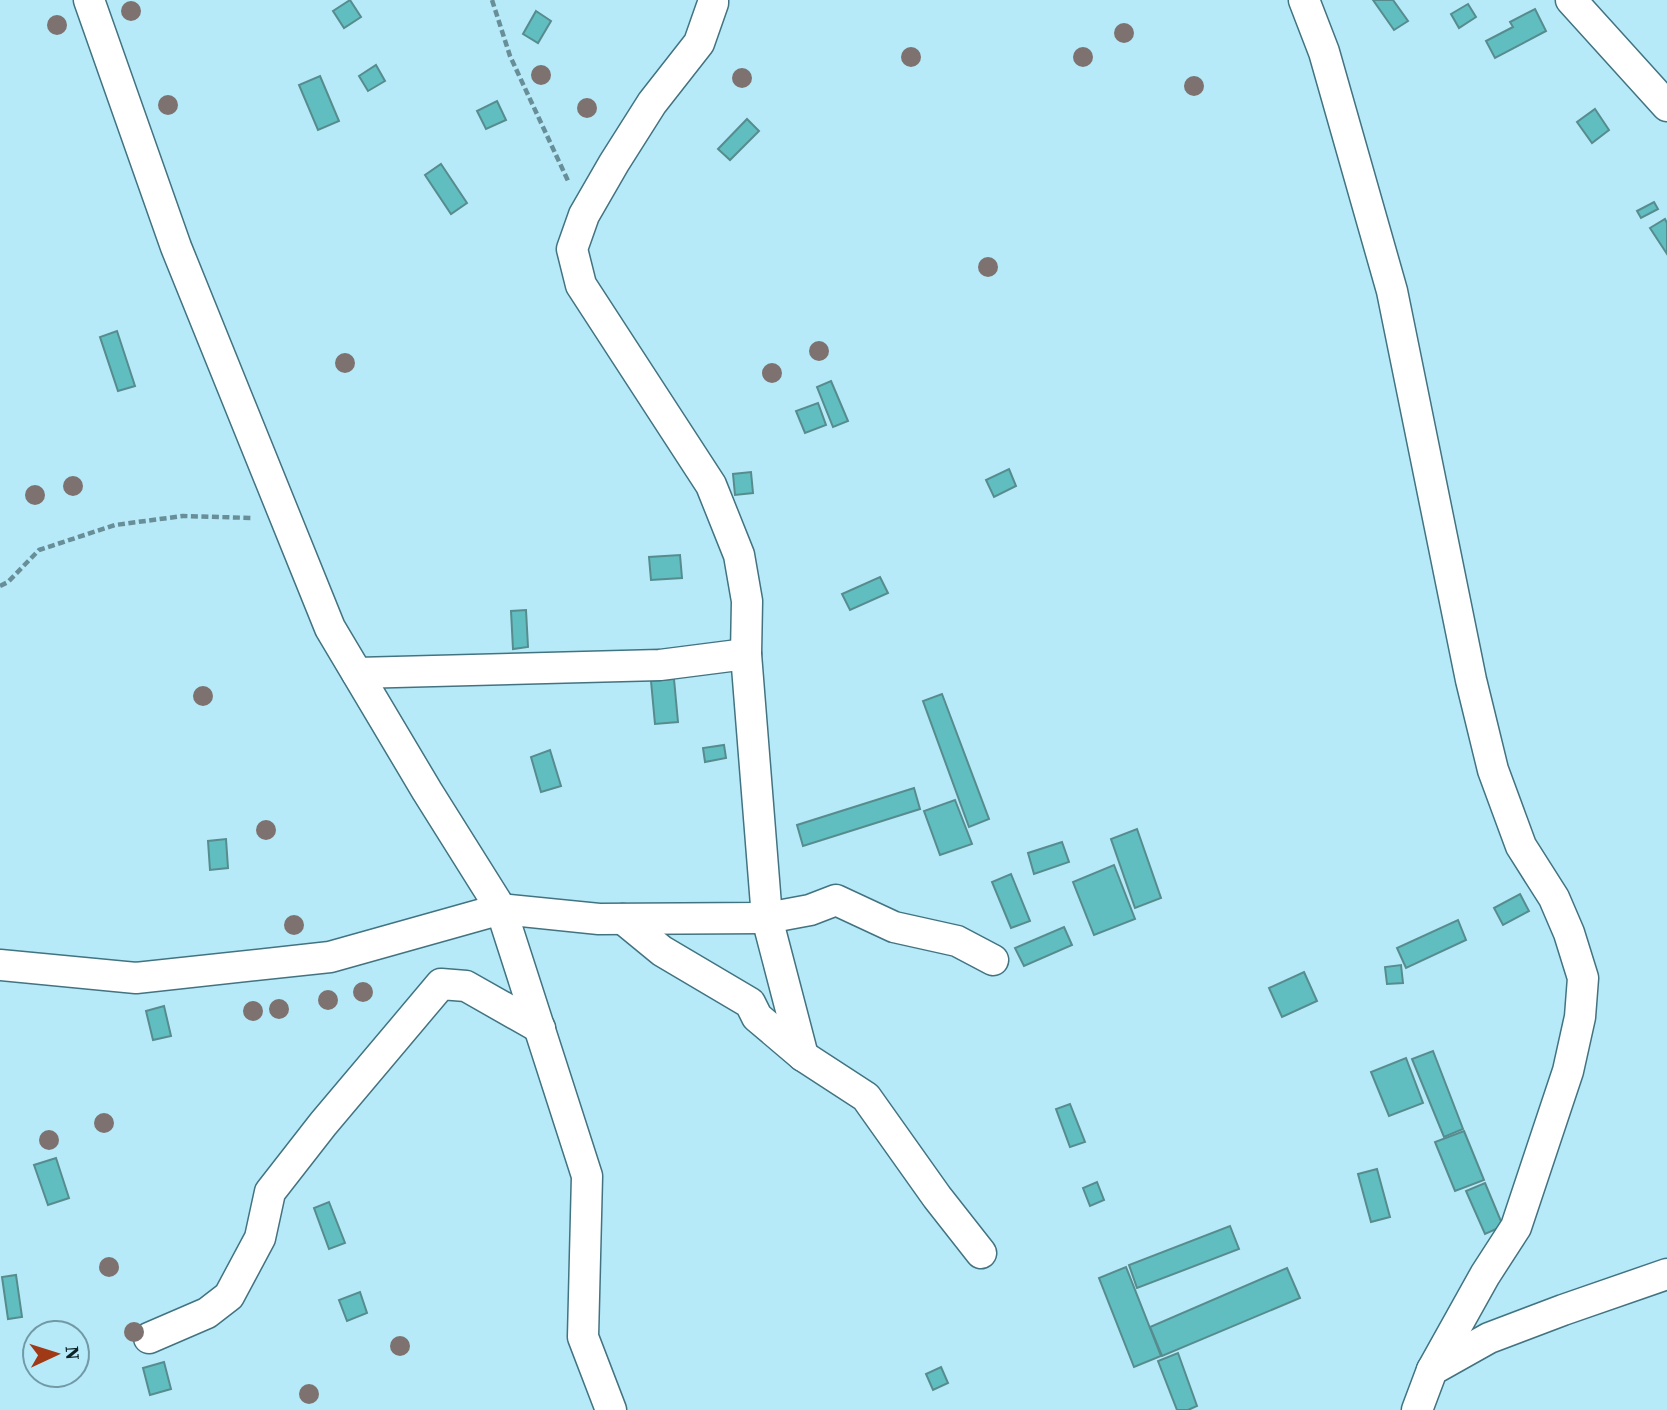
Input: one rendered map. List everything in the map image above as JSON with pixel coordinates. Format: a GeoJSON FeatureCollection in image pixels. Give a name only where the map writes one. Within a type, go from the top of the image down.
{"type":"FeatureCollection","features":[{"type":"Feature","properties":{"kind":"street"},"geometry":{"type":"LineString","coordinates":[[89,0],[176,247],[330,628],[501,909],[587,1176],[583,1337],[611,1410]]}},
{"type":"Feature","properties":{"kind":"street"},"geometry":{"type":"LineString","coordinates":[[713,0],[699,43],[652,103],[614,163],[584,215],[572,249],[581,285],[711,485],[739,555],[747,601],[746,654],[767,918],[803,1056]]}},
{"type":"Feature","properties":{"kind":"street"},"geometry":{"type":"LineString","coordinates":[[1304,0],[1324,52],[1392,292],[1468,667],[1493,770],[1521,846],[1554,898],[1569,933],[1583,978],[1580,1017],[1568,1071],[1516,1227],[1485,1275],[1432,1370],[1418,1410]]}},
{"type":"Feature","properties":{"kind":"street"},"geometry":{"type":"LineString","coordinates":[[1571,0],[1667,106]]}},
{"type":"Feature","properties":{"kind":"street"},"geometry":{"type":"LineString","coordinates":[[357,673],[660,664],[746,654]]}},
{"type":"Feature","properties":{"kind":"street"},"geometry":{"type":"LineString","coordinates":[[0,965],[136,978],[330,957],[501,909],[599,919],[767,918],[810,910],[836,900],[894,927],[957,941],[993,960]]}},
{"type":"Feature","properties":{"kind":"street"},"geometry":{"type":"LineString","coordinates":[[622,919],[662,951],[750,1003],[757,1017],[803,1056],[866,1097],[937,1197],[981,1253]]}},
{"type":"Feature","properties":{"kind":"street"},"geometry":{"type":"LineString","coordinates":[[149,1338],[207,1313],[229,1296],[260,1238],[271,1192],[323,1124],[441,984],[466,986],[540,1028]]}},
{"type":"Feature","properties":{"kind":"street"},"geometry":{"type":"LineString","coordinates":[[1432,1370],[1489,1338],[1667,1274]]}},
{"type":"Feature","properties":{"kind":"path"},"geometry":{"type":"LineString","coordinates":[[492,0],[510,55],[584,215]]}},
{"type":"Feature","properties":{"kind":"path"},"geometry":{"type":"LineString","coordinates":[[0,586],[8,582],[39,550],[115,525],[183,516],[285,519]]}},
{"type":"Feature","properties":{"kind":"building"},"geometry":{"type":"Polygon","coordinates":[[[350,0],[361,17],[344,28],[333,11],[350,0]]]}},
{"type":"Feature","properties":{"kind":"building"},"geometry":{"type":"Polygon","coordinates":[[[1373,0],[1393,0],[1408,21],[1394,30],[1373,0]]]}},
{"type":"Feature","properties":{"kind":"building"},"geometry":{"type":"Polygon","coordinates":[[[1468,4],[1476,17],[1459,28],[1451,14],[1468,4]]]}},
{"type":"Feature","properties":{"kind":"building"},"geometry":{"type":"Polygon","coordinates":[[[1535,9],[1546,31],[1495,58],[1486,41],[1513,27],[1510,22],[1535,9]]]}},
{"type":"Feature","properties":{"kind":"building"},"geometry":{"type":"Polygon","coordinates":[[[536,11],[551,21],[538,43],[523,34],[536,11]]]}},
{"type":"Feature","properties":{"kind":"building"},"geometry":{"type":"Polygon","coordinates":[[[376,65],[385,81],[368,91],[359,76],[376,65]]]}},
{"type":"Feature","properties":{"kind":"building"},"geometry":{"type":"Polygon","coordinates":[[[320,76],[339,121],[318,130],[299,85],[320,76]]]}},
{"type":"Feature","properties":{"kind":"building"},"geometry":{"type":"Polygon","coordinates":[[[497,101],[506,120],[486,129],[477,111],[497,101]]]}},
{"type":"Feature","properties":{"kind":"building"},"geometry":{"type":"Polygon","coordinates":[[[1595,109],[1609,130],[1592,143],[1577,122],[1595,109]]]}},
{"type":"Feature","properties":{"kind":"building"},"geometry":{"type":"Polygon","coordinates":[[[747,119],[759,131],[730,160],[718,149],[747,119]]]}},
{"type":"Feature","properties":{"kind":"building"},"geometry":{"type":"Polygon","coordinates":[[[441,164],[467,203],[451,214],[425,175],[441,164]]]}},
{"type":"Feature","properties":{"kind":"building"},"geometry":{"type":"Polygon","coordinates":[[[1654,202],[1658,209],[1641,218],[1637,211],[1654,202]]]}},
{"type":"Feature","properties":{"kind":"building"},"geometry":{"type":"Polygon","coordinates":[[[1665,219],[1667,223],[1667,254],[1650,228],[1665,219]]]}},
{"type":"Feature","properties":{"kind":"building"},"geometry":{"type":"Polygon","coordinates":[[[117,331],[135,386],[118,391],[100,337],[117,331]]]}},
{"type":"Feature","properties":{"kind":"building"},"geometry":{"type":"Polygon","coordinates":[[[831,381],[848,421],[833,427],[817,387],[831,381]]]}},
{"type":"Feature","properties":{"kind":"building"},"geometry":{"type":"Polygon","coordinates":[[[818,403],[826,425],[805,433],[796,411],[818,403]]]}},
{"type":"Feature","properties":{"kind":"building"},"geometry":{"type":"Polygon","coordinates":[[[1009,469],[1016,486],[994,497],[986,480],[1009,469]]]}},
{"type":"Feature","properties":{"kind":"building"},"geometry":{"type":"Polygon","coordinates":[[[751,472],[753,493],[735,495],[733,474],[751,472]]]}},
{"type":"Feature","properties":{"kind":"building"},"geometry":{"type":"Polygon","coordinates":[[[680,555],[682,578],[651,580],[649,557],[680,555]]]}},
{"type":"Feature","properties":{"kind":"building"},"geometry":{"type":"Polygon","coordinates":[[[880,577],[888,593],[850,610],[842,594],[880,577]]]}},
{"type":"Feature","properties":{"kind":"building"},"geometry":{"type":"Polygon","coordinates":[[[526,610],[528,647],[513,649],[511,611],[526,610]]]}},
{"type":"Feature","properties":{"kind":"building"},"geometry":{"type":"Polygon","coordinates":[[[674,679],[678,722],[655,724],[651,681],[674,679]]]}},
{"type":"Feature","properties":{"kind":"building"},"geometry":{"type":"Polygon","coordinates":[[[942,694],[989,819],[969,827],[923,701],[942,694]]]}},
{"type":"Feature","properties":{"kind":"building"},"geometry":{"type":"Polygon","coordinates":[[[724,745],[726,758],[705,762],[703,748],[724,745]]]}},
{"type":"Feature","properties":{"kind":"building"},"geometry":{"type":"Polygon","coordinates":[[[550,750],[561,786],[541,792],[531,757],[550,750]]]}},
{"type":"Feature","properties":{"kind":"building"},"geometry":{"type":"Polygon","coordinates":[[[914,788],[920,809],[803,846],[797,825],[914,788]]]}},
{"type":"Feature","properties":{"kind":"building"},"geometry":{"type":"Polygon","coordinates":[[[955,800],[972,844],[940,855],[924,811],[955,800]]]}},
{"type":"Feature","properties":{"kind":"building"},"geometry":{"type":"Polygon","coordinates":[[[1137,829],[1161,898],[1135,908],[1111,839],[1137,829]]]}},
{"type":"Feature","properties":{"kind":"building"},"geometry":{"type":"Polygon","coordinates":[[[226,839],[228,868],[210,870],[208,841],[226,839]]]}},
{"type":"Feature","properties":{"kind":"building"},"geometry":{"type":"Polygon","coordinates":[[[1062,842],[1069,862],[1034,874],[1028,853],[1062,842]]]}},
{"type":"Feature","properties":{"kind":"building"},"geometry":{"type":"Polygon","coordinates":[[[1114,865],[1135,919],[1094,935],[1073,882],[1114,865]]]}},
{"type":"Feature","properties":{"kind":"building"},"geometry":{"type":"Polygon","coordinates":[[[1011,874],[1030,921],[1011,928],[992,882],[1011,874]]]}},
{"type":"Feature","properties":{"kind":"building"},"geometry":{"type":"Polygon","coordinates":[[[1520,894],[1529,911],[1503,925],[1494,908],[1520,894]]]}},
{"type":"Feature","properties":{"kind":"building"},"geometry":{"type":"Polygon","coordinates":[[[1458,920],[1466,940],[1406,968],[1397,948],[1458,920]]]}},
{"type":"Feature","properties":{"kind":"building"},"geometry":{"type":"Polygon","coordinates":[[[1064,927],[1072,945],[1024,966],[1015,948],[1064,927]]]}},
{"type":"Feature","properties":{"kind":"building"},"geometry":{"type":"Polygon","coordinates":[[[1401,965],[1403,983],[1387,984],[1385,967],[1401,965]]]}},
{"type":"Feature","properties":{"kind":"building"},"geometry":{"type":"Polygon","coordinates":[[[1304,972],[1317,1001],[1282,1017],[1269,988],[1304,972]]]}},
{"type":"Feature","properties":{"kind":"building"},"geometry":{"type":"Polygon","coordinates":[[[164,1006],[171,1036],[153,1040],[146,1011],[164,1006]]]}},
{"type":"Feature","properties":{"kind":"building"},"geometry":{"type":"Polygon","coordinates":[[[1433,1051],[1463,1129],[1444,1137],[1412,1059],[1433,1051]]]}},
{"type":"Feature","properties":{"kind":"building"},"geometry":{"type":"Polygon","coordinates":[[[1406,1058],[1423,1103],[1389,1116],[1371,1072],[1406,1058]]]}},
{"type":"Feature","properties":{"kind":"building"},"geometry":{"type":"Polygon","coordinates":[[[1070,1104],[1085,1142],[1070,1147],[1056,1109],[1070,1104]]]}},
{"type":"Feature","properties":{"kind":"building"},"geometry":{"type":"Polygon","coordinates":[[[1464,1131],[1484,1180],[1455,1191],[1435,1142],[1464,1131]]]}},
{"type":"Feature","properties":{"kind":"building"},"geometry":{"type":"Polygon","coordinates":[[[56,1158],[69,1198],[48,1205],[34,1165],[56,1158]]]}},
{"type":"Feature","properties":{"kind":"building"},"geometry":{"type":"Polygon","coordinates":[[[1377,1169],[1390,1217],[1371,1222],[1358,1174],[1377,1169]]]}},
{"type":"Feature","properties":{"kind":"building"},"geometry":{"type":"Polygon","coordinates":[[[1097,1182],[1104,1200],[1090,1206],[1083,1188],[1097,1182]]]}},
{"type":"Feature","properties":{"kind":"building"},"geometry":{"type":"Polygon","coordinates":[[[1485,1183],[1503,1226],[1485,1234],[1466,1191],[1485,1183]]]}},
{"type":"Feature","properties":{"kind":"building"},"geometry":{"type":"Polygon","coordinates":[[[329,1202],[345,1243],[329,1249],[314,1208],[329,1202]]]}},
{"type":"Feature","properties":{"kind":"building"},"geometry":{"type":"Polygon","coordinates":[[[1230,1226],[1239,1249],[1137,1288],[1129,1265],[1230,1226]]]}},
{"type":"Feature","properties":{"kind":"building"},"geometry":{"type":"Polygon","coordinates":[[[1126,1267],[1161,1356],[1134,1367],[1099,1278],[1126,1267]]]}},
{"type":"Feature","properties":{"kind":"building"},"geometry":{"type":"Polygon","coordinates":[[[1287,1268],[1300,1298],[1162,1356],[1150,1327],[1287,1268]]]}},
{"type":"Feature","properties":{"kind":"building"},"geometry":{"type":"Polygon","coordinates":[[[16,1275],[22,1317],[8,1319],[2,1277],[16,1275]]]}},
{"type":"Feature","properties":{"kind":"building"},"geometry":{"type":"Polygon","coordinates":[[[360,1292],[367,1313],[347,1321],[339,1300],[360,1292]]]}},
{"type":"Feature","properties":{"kind":"building"},"geometry":{"type":"Polygon","coordinates":[[[1178,1353],[1197,1406],[1188,1410],[1177,1410],[1158,1361],[1178,1353]]]}},
{"type":"Feature","properties":{"kind":"building"},"geometry":{"type":"Polygon","coordinates":[[[164,1362],[171,1389],[150,1395],[143,1368],[164,1362]]]}},
{"type":"Feature","properties":{"kind":"building"},"geometry":{"type":"Polygon","coordinates":[[[941,1367],[948,1383],[933,1390],[926,1374],[941,1367]]]}}]}
